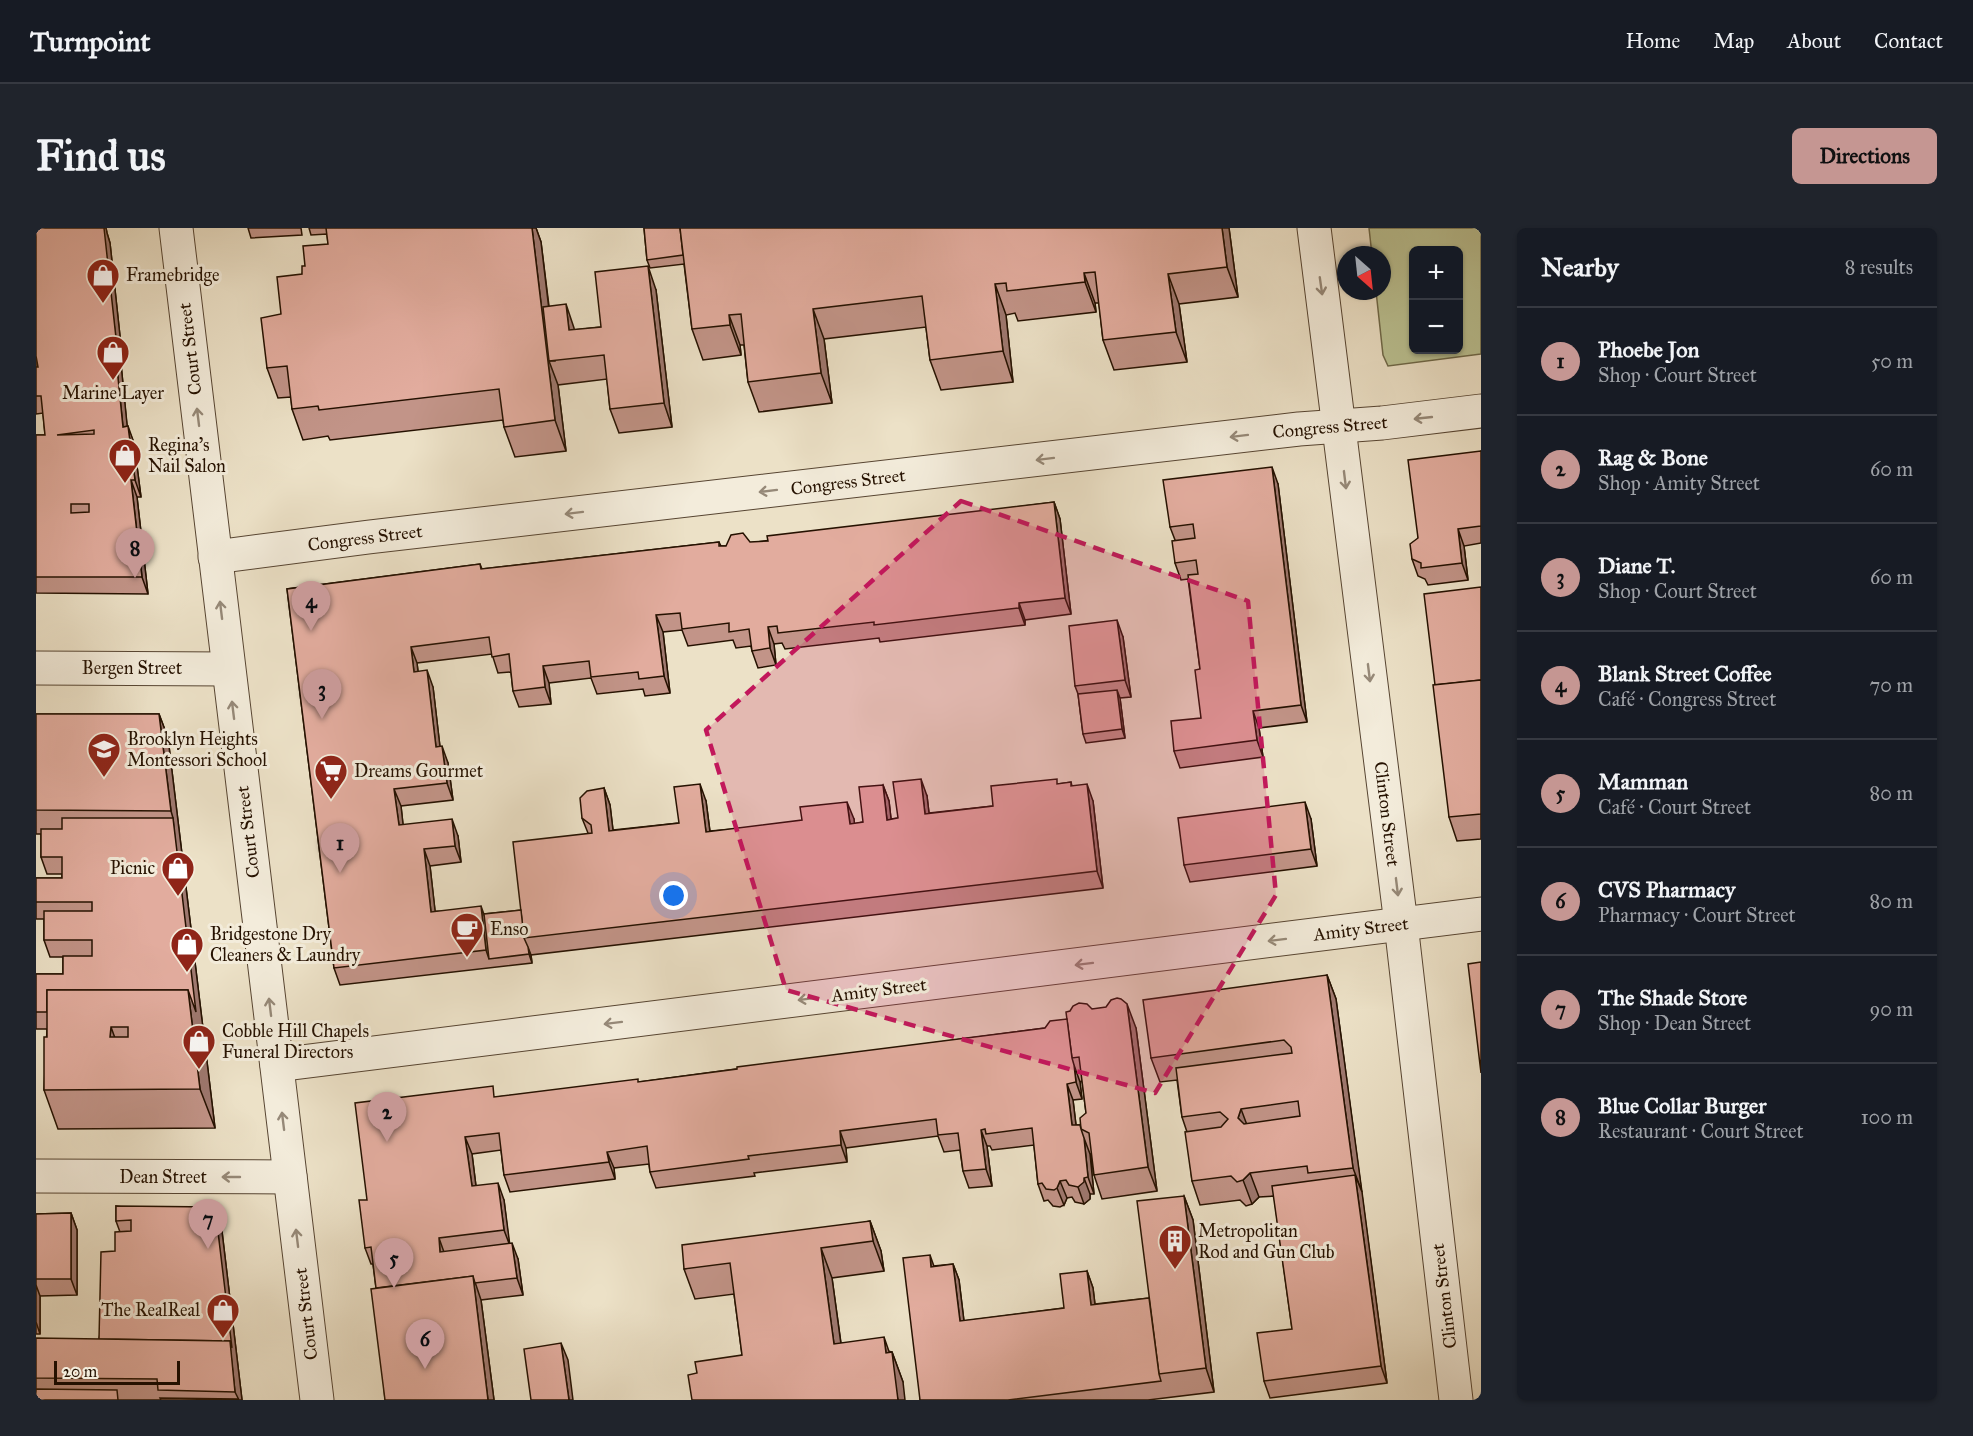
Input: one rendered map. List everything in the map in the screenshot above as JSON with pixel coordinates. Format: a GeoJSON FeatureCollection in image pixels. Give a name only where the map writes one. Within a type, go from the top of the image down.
{"type":"FeatureCollection","features":[{"type":"Feature","properties":{"kind":"street","name":"Court Street"},"geometry":{"type":"LineString","coordinates":[[176,228],[317,1400]]}},
{"type":"Feature","properties":{"kind":"street","name":"Clinton Street"},"geometry":{"type":"LineString","coordinates":[[1314,228],[1401,924],[1456,1400]]}},
{"type":"Feature","properties":{"kind":"street","name":"Congress Street"},"geometry":{"type":"LineString","coordinates":[[215,557],[1215,439],[1481,411]]}},
{"type":"Feature","properties":{"kind":"street","name":"Bergen Street"},"geometry":{"type":"LineString","coordinates":[[36,668],[228,669]]}},
{"type":"Feature","properties":{"kind":"street","name":"Amity Street"},"geometry":{"type":"LineString","coordinates":[[277,1065],[1481,915]]}},
{"type":"Feature","properties":{"kind":"street","name":"Dean Street"},"geometry":{"type":"LineString","coordinates":[[36,1176],[290,1177]]}},
{"type":"Feature","properties":{"kind":"highlighted area"},"geometry":{"type":"Polygon","coordinates":[[[961,501],[1248,601],[1276,895],[1155,1093],[786,990],[706,730],[961,501]]]}},
{"type":"Feature","properties":{"kind":"green space"},"geometry":{"type":"Polygon","coordinates":[[[1369,228],[1481,228],[1481,354],[1388,366],[1383,355],[1377,300],[1391,300],[1391,246],[1371,246],[1369,228]]]}},
{"type":"Feature","properties":{"kind":"building"},"geometry":{"type":"Polygon","coordinates":[[[36,228],[104,228],[123,427],[128,426],[135,480],[131,480],[142,577],[36,577],[36,435],[45,435],[41,396],[36,396],[36,367],[38,367],[36,356],[36,228]],[[94,430],[57,435],[94,434],[94,430]],[[71,504],[71,513],[89,512],[89,504],[71,504]]]}},
{"type":"Feature","properties":{"kind":"building"},"geometry":{"type":"Polygon","coordinates":[[[326,228],[532,228],[555,420],[504,427],[499,389],[319,410],[318,406],[292,409],[287,366],[267,368],[261,318],[281,314],[277,277],[302,274],[302,266],[305,266],[303,246],[328,244],[326,228]]]}},
{"type":"Feature","properties":{"kind":"building"},"geometry":{"type":"Polygon","coordinates":[[[644,228],[680,228],[683,255],[647,260],[644,228]]]}},
{"type":"Feature","properties":{"kind":"building"},"geometry":{"type":"Polygon","coordinates":[[[680,228],[1222,228],[1227,267],[1168,274],[1176,332],[1103,340],[1095,272],[1084,273],[1085,282],[1007,291],[1006,283],[995,284],[1003,351],[930,360],[922,296],[813,309],[821,373],[748,382],[741,314],[729,315],[730,325],[692,329],[680,228]]]}},
{"type":"Feature","properties":{"kind":"building"},"geometry":{"type":"Polygon","coordinates":[[[648,266],[664,403],[610,409],[604,355],[549,361],[543,307],[566,304],[569,330],[601,327],[595,272],[648,266]]]}},
{"type":"Feature","properties":{"kind":"building"},"geometry":{"type":"Polygon","coordinates":[[[1481,451],[1481,526],[1458,529],[1462,563],[1421,568],[1421,563],[1412,559],[1410,544],[1418,538],[1408,460],[1481,451]]]}},
{"type":"Feature","properties":{"kind":"building"},"geometry":{"type":"Polygon","coordinates":[[[1272,467],[1301,705],[1253,711],[1257,740],[1174,751],[1171,721],[1201,718],[1195,670],[1200,669],[1188,575],[1198,574],[1196,560],[1175,563],[1172,541],[1195,538],[1193,524],[1170,527],[1163,480],[1272,467]]]}},
{"type":"Feature","properties":{"kind":"building"},"geometry":{"type":"Polygon","coordinates":[[[1054,502],[1065,598],[1019,603],[1019,608],[874,625],[874,622],[778,633],[777,626],[768,627],[770,648],[752,651],[749,629],[729,632],[729,623],[682,629],[680,613],[656,615],[664,676],[639,679],[638,672],[591,677],[589,661],[543,666],[545,687],[513,691],[509,654],[492,657],[489,637],[411,647],[414,672],[427,670],[436,747],[442,746],[447,783],[394,789],[399,825],[452,819],[455,846],[424,849],[431,912],[481,906],[486,950],[334,968],[287,589],[480,564],[481,569],[719,542],[719,546],[726,546],[731,535],[743,533],[750,542],[768,541],[767,536],[1054,502]]]}},
{"type":"Feature","properties":{"kind":"building"},"geometry":{"type":"Polygon","coordinates":[[[1481,587],[1481,680],[1435,685],[1424,594],[1481,587]]]}},
{"type":"Feature","properties":{"kind":"building"},"geometry":{"type":"Polygon","coordinates":[[[1117,620],[1125,680],[1075,686],[1069,626],[1117,620]]]}},
{"type":"Feature","properties":{"kind":"building"},"geometry":{"type":"Polygon","coordinates":[[[1481,680],[1481,814],[1449,817],[1433,685],[1481,680]]]}},
{"type":"Feature","properties":{"kind":"building"},"geometry":{"type":"Polygon","coordinates":[[[1117,690],[1122,729],[1083,734],[1078,694],[1117,690]]]}},
{"type":"Feature","properties":{"kind":"building","name":"Brooklyn Heights Montessori School"},"geometry":{"type":"Polygon","coordinates":[[[36,714],[159,714],[171,811],[36,810],[36,714]]]}},
{"type":"Feature","properties":{"kind":"building"},"geometry":{"type":"Polygon","coordinates":[[[921,779],[925,814],[993,806],[991,786],[1057,779],[1057,784],[1071,782],[1071,786],[1087,784],[1097,871],[524,938],[513,842],[592,833],[591,825],[582,818],[580,798],[587,791],[604,788],[609,831],[679,823],[674,787],[700,784],[706,832],[802,820],[800,807],[847,802],[850,824],[863,822],[859,787],[883,785],[887,820],[898,818],[893,782],[921,779]]]}},
{"type":"Feature","properties":{"kind":"building"},"geometry":{"type":"Polygon","coordinates":[[[1305,802],[1311,849],[1184,865],[1178,818],[1305,802]]]}},
{"type":"Feature","properties":{"kind":"building"},"geometry":{"type":"Polygon","coordinates":[[[62,818],[173,818],[196,1012],[188,990],[47,990],[47,1012],[36,1012],[36,974],[63,974],[63,956],[92,956],[92,940],[44,940],[44,911],[92,911],[92,902],[36,902],[36,878],[62,878],[62,857],[41,857],[41,829],[62,829],[62,818]]]}},
{"type":"Feature","properties":{"kind":"building"},"geometry":{"type":"Polygon","coordinates":[[[521,910],[524,938],[529,954],[489,959],[484,914],[521,910]]]}},
{"type":"Feature","properties":{"kind":"building"},"geometry":{"type":"Polygon","coordinates":[[[1481,962],[1481,1073],[1468,964],[1481,962]]]}},
{"type":"Feature","properties":{"kind":"building"},"geometry":{"type":"Polygon","coordinates":[[[1327,975],[1353,1168],[1308,1173],[1307,1166],[1250,1173],[1237,1182],[1231,1176],[1192,1181],[1185,1132],[1221,1127],[1228,1119],[1220,1112],[1182,1117],[1176,1068],[1292,1053],[1291,1047],[1284,1040],[1151,1058],[1143,1000],[1327,975]],[[1298,1101],[1241,1109],[1238,1118],[1244,1124],[1300,1116],[1298,1101]]]}},
{"type":"Feature","properties":{"kind":"building"},"geometry":{"type":"Polygon","coordinates":[[[47,990],[188,990],[200,1089],[44,1090],[44,1037],[47,1037],[47,990]],[[111,1027],[110,1037],[128,1037],[128,1027],[111,1027]]]}},
{"type":"Feature","properties":{"kind":"building"},"geometry":{"type":"Polygon","coordinates":[[[1117,998],[1127,1004],[1148,1167],[1094,1175],[1089,1133],[1081,1129],[1080,1118],[1086,1113],[1079,1057],[1072,1058],[1066,1012],[1079,1003],[1087,1004],[1092,1009],[1106,1007],[1111,1000],[1117,998]]]}},
{"type":"Feature","properties":{"kind":"building"},"geometry":{"type":"Polygon","coordinates":[[[1067,1019],[1076,1082],[1067,1084],[1072,1125],[1080,1125],[1084,1138],[1088,1177],[1084,1178],[1084,1182],[1078,1187],[1069,1185],[1066,1180],[1060,1181],[1054,1190],[1046,1189],[1042,1183],[1038,1184],[1032,1128],[986,1134],[985,1129],[981,1130],[986,1169],[963,1171],[958,1133],[938,1135],[936,1119],[840,1131],[841,1145],[748,1156],[749,1159],[650,1172],[647,1146],[607,1152],[609,1162],[504,1175],[499,1133],[465,1137],[472,1186],[498,1183],[504,1230],[439,1238],[440,1252],[512,1243],[517,1278],[475,1283],[473,1276],[376,1288],[371,1247],[365,1248],[359,1200],[367,1200],[355,1103],[493,1086],[494,1097],[638,1079],[638,1082],[737,1069],[737,1067],[1045,1028],[1050,1021],[1067,1019]]]}},
{"type":"Feature","properties":{"kind":"building"},"geometry":{"type":"Polygon","coordinates":[[[1355,1175],[1381,1366],[1264,1381],[1257,1333],[1292,1329],[1272,1186],[1355,1175]]]}},
{"type":"Feature","properties":{"kind":"building","name":"Metropolitan Rod and Gun Club"},"geometry":{"type":"Polygon","coordinates":[[[1184,1196],[1206,1368],[1159,1374],[1137,1201],[1184,1196]]]}},
{"type":"Feature","properties":{"kind":"building"},"geometry":{"type":"Polygon","coordinates":[[[116,1206],[215,1207],[232,1348],[230,1341],[99,1339],[101,1252],[115,1251],[115,1232],[131,1231],[131,1220],[116,1221],[116,1206]]]}},
{"type":"Feature","properties":{"kind":"building"},"geometry":{"type":"Polygon","coordinates":[[[71,1213],[71,1279],[36,1279],[36,1214],[71,1213]]]}},
{"type":"Feature","properties":{"kind":"building"},"geometry":{"type":"Polygon","coordinates":[[[870,1221],[873,1241],[821,1248],[834,1344],[884,1337],[886,1353],[892,1352],[898,1400],[692,1400],[688,1375],[697,1373],[695,1362],[742,1355],[730,1263],[684,1269],[682,1245],[870,1221]]]}},
{"type":"Feature","properties":{"kind":"building"},"geometry":{"type":"Polygon","coordinates":[[[930,1255],[931,1267],[953,1264],[960,1321],[1064,1308],[1060,1274],[1087,1271],[1091,1305],[1149,1298],[1161,1381],[1008,1400],[920,1400],[903,1258],[930,1255]]]}},
{"type":"Feature","properties":{"kind":"building"},"geometry":{"type":"Polygon","coordinates":[[[473,1276],[488,1400],[385,1400],[371,1289],[473,1276]]]}},
{"type":"Feature","properties":{"kind":"building"},"geometry":{"type":"Polygon","coordinates":[[[36,1338],[230,1341],[235,1392],[158,1390],[157,1379],[36,1378],[36,1338]]]}},
{"type":"Feature","properties":{"kind":"building"},"geometry":{"type":"Polygon","coordinates":[[[561,1343],[569,1400],[531,1400],[524,1349],[561,1343]]]}},
{"type":"Feature","properties":{"kind":"building"},"geometry":{"type":"Polygon","coordinates":[[[36,1389],[117,1390],[118,1400],[36,1400],[36,1389]]]}},
{"type":"Feature","properties":{"kind":"building"},"geometry":{"type":"Polygon","coordinates":[[[160,1398],[238,1399],[238,1400],[161,1400],[160,1398]]]}},
{"type":"Feature","properties":{"kind":"place","name":"Framebridge"},"geometry":{"type":"Point","coordinates":[103,304]}},
{"type":"Feature","properties":{"kind":"place","name":"Marine Layer"},"geometry":{"type":"Point","coordinates":[113,381]}},
{"type":"Feature","properties":{"kind":"place","name":"Regina's Nail Salon"},"geometry":{"type":"Point","coordinates":[125,484]}},
{"type":"Feature","properties":{"kind":"place","name":"Blue Collar Burger"},"geometry":{"type":"Point","coordinates":[135,578]}},
{"type":"Feature","properties":{"kind":"place","name":"Blank Street Coffee"},"geometry":{"type":"Point","coordinates":[311,631]}},
{"type":"Feature","properties":{"kind":"place","name":"Diane T."},"geometry":{"type":"Point","coordinates":[322,719]}},
{"type":"Feature","properties":{"kind":"place","name":"Brooklyn Heights Montessori School"},"geometry":{"type":"Point","coordinates":[104,778]}},
{"type":"Feature","properties":{"kind":"place","name":"Dreams Gourmet"},"geometry":{"type":"Point","coordinates":[331,800]}},
{"type":"Feature","properties":{"kind":"place","name":"Phoebe Jon"},"geometry":{"type":"Point","coordinates":[340,873]}},
{"type":"Feature","properties":{"kind":"place","name":"Picnic"},"geometry":{"type":"Point","coordinates":[178,897]}},
{"type":"Feature","properties":{"kind":"place","name":"Enso"},"geometry":{"type":"Point","coordinates":[467,958]}},
{"type":"Feature","properties":{"kind":"place","name":"Bridgestone Dry Cleaners & Laundry"},"geometry":{"type":"Point","coordinates":[187,973]}},
{"type":"Feature","properties":{"kind":"place","name":"Cobble Hill Chapels Funeral Directors"},"geometry":{"type":"Point","coordinates":[199,1070]}},
{"type":"Feature","properties":{"kind":"place","name":"Rag & Bone"},"geometry":{"type":"Point","coordinates":[387,1142]}},
{"type":"Feature","properties":{"kind":"place","name":"The Shade Store"},"geometry":{"type":"Point","coordinates":[208,1249]}},
{"type":"Feature","properties":{"kind":"place","name":"Metropolitan Rod and Gun Club"},"geometry":{"type":"Point","coordinates":[1175,1270]}},
{"type":"Feature","properties":{"kind":"place","name":"Mamman"},"geometry":{"type":"Point","coordinates":[394,1288]}},
{"type":"Feature","properties":{"kind":"place","name":"The RealReal"},"geometry":{"type":"Point","coordinates":[223,1339]}},
{"type":"Feature","properties":{"kind":"place","name":"CVS Pharmacy"},"geometry":{"type":"Point","coordinates":[425,1369]}}]}
